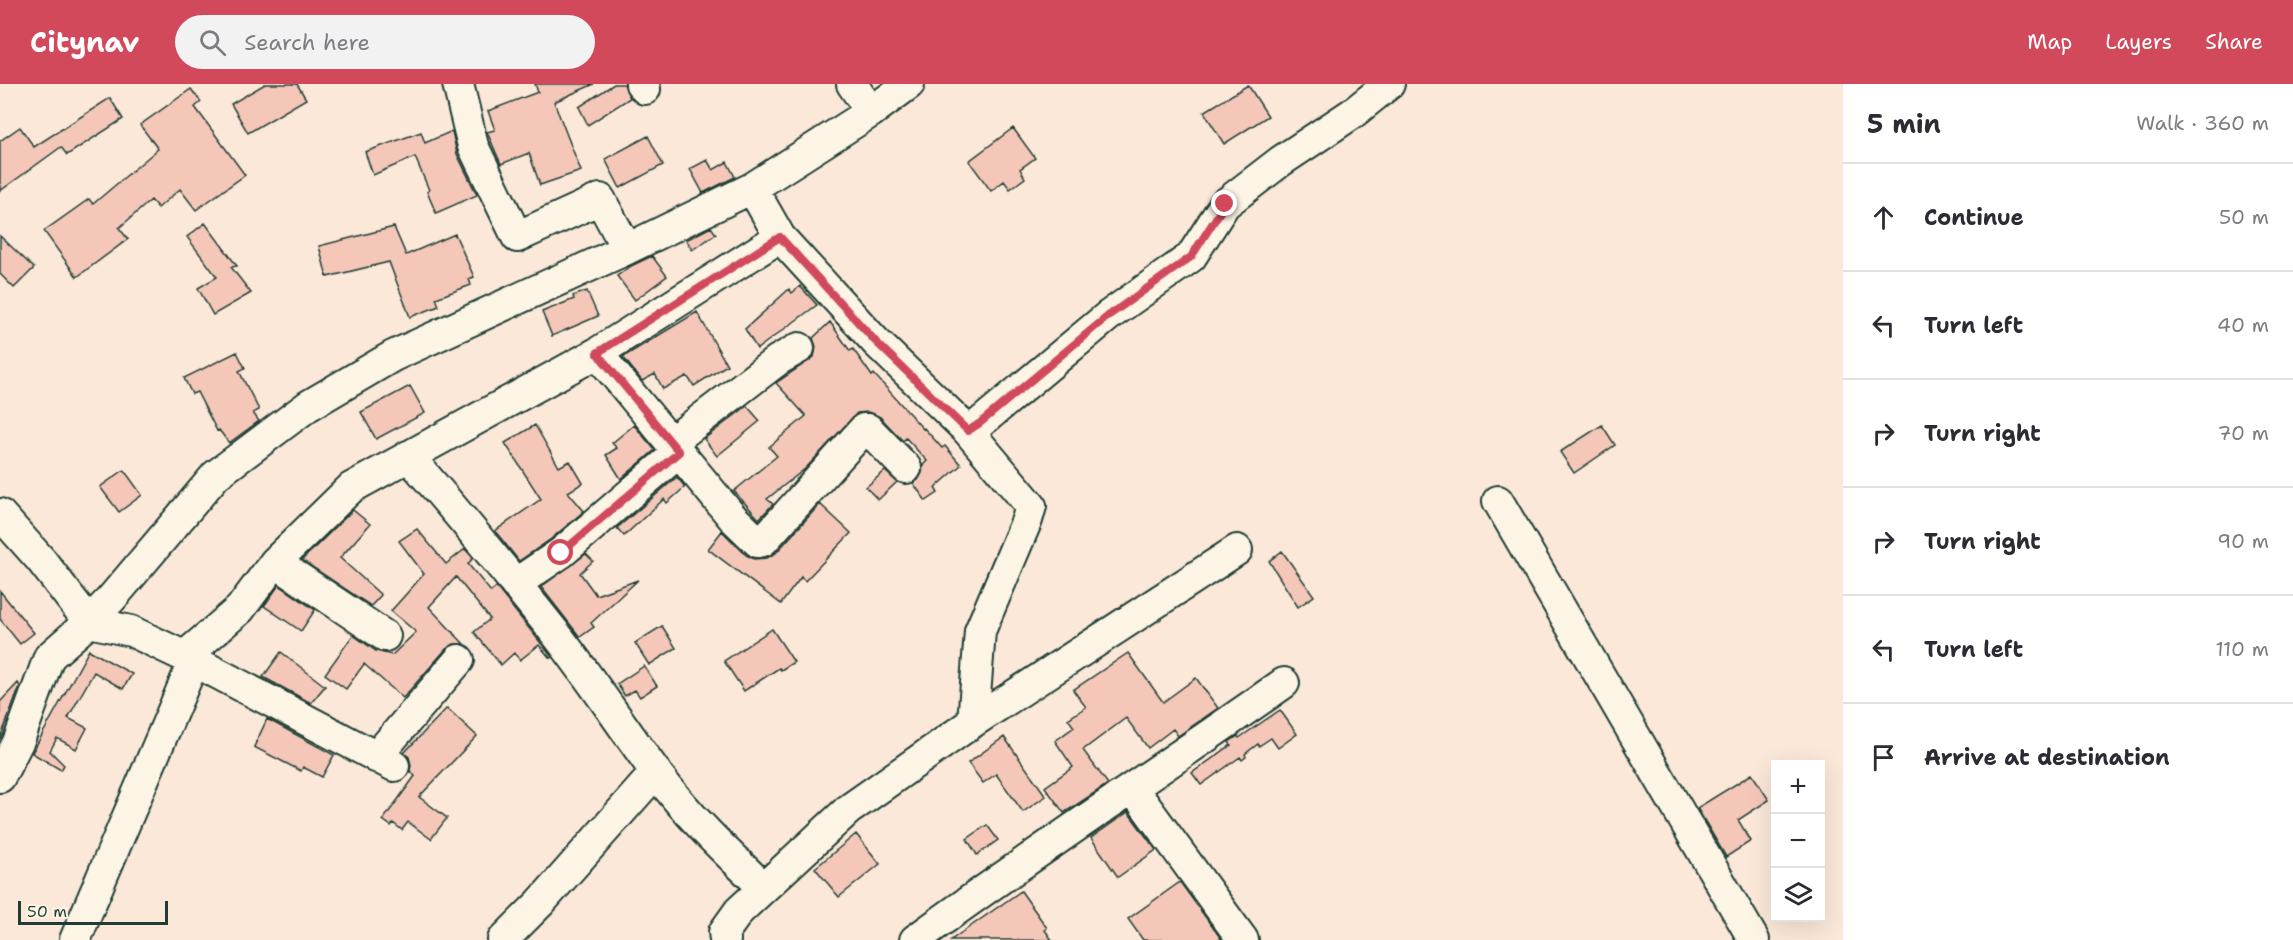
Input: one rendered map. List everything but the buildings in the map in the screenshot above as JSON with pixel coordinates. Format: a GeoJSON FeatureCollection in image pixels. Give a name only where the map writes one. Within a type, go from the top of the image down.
{"type":"FeatureCollection","features":[{"type":"Feature","properties":{"kind":"street"},"geometry":{"type":"LineString","coordinates":[[458,84],[473,146],[517,237],[600,199],[627,249]]}},
{"type":"Feature","properties":{"kind":"street"},"geometry":{"type":"LineString","coordinates":[[852,84],[871,112]]}},
{"type":"Feature","properties":{"kind":"street"},"geometry":{"type":"LineString","coordinates":[[0,777],[19,740],[49,657],[112,598],[216,475],[308,406],[393,356],[627,249],[752,188],[871,112],[909,84]]}},
{"type":"Feature","properties":{"kind":"street"},"geometry":{"type":"LineString","coordinates":[[968,431],[1108,316],[1191,257],[1225,204],[1281,161],[1353,113],[1389,84]]}},
{"type":"Feature","properties":{"kind":"street"},"geometry":{"type":"LineString","coordinates":[[752,188],[780,237],[876,342],[968,431],[1031,506],[980,631],[973,722]]}},
{"type":"Feature","properties":{"kind":"street"},"geometry":{"type":"LineString","coordinates":[[75,940],[158,749],[189,659],[240,609],[275,562],[351,488],[597,353],[780,237]]}},
{"type":"Feature","properties":{"kind":"street"},"geometry":{"type":"LineString","coordinates":[[515,584],[561,553],[674,447],[778,360],[800,348]]}},
{"type":"Feature","properties":{"kind":"street"},"geometry":{"type":"LineString","coordinates":[[597,353],[733,518],[758,543],[763,541],[864,429],[868,429],[906,468]]}},
{"type":"Feature","properties":{"kind":"street"},"geometry":{"type":"LineString","coordinates":[[408,456],[440,491],[556,635],[656,772],[706,832],[763,887]]}},
{"type":"Feature","properties":{"kind":"street"},"geometry":{"type":"LineString","coordinates":[[1498,501],[1754,940]]}},
{"type":"Feature","properties":{"kind":"street"},"geometry":{"type":"LineString","coordinates":[[0,514],[41,560],[89,622],[132,631],[385,762],[459,660]]}},
{"type":"Feature","properties":{"kind":"street"},"geometry":{"type":"LineString","coordinates":[[724,940],[724,932],[739,911],[848,810],[973,722],[1238,550]]}},
{"type":"Feature","properties":{"kind":"street"},"geometry":{"type":"LineString","coordinates":[[275,562],[385,636]]}},
{"type":"Feature","properties":{"kind":"street"},"geometry":{"type":"LineString","coordinates":[[915,940],[1008,872],[1133,789],[1284,683]]}},
{"type":"Feature","properties":{"kind":"street"},"geometry":{"type":"LineString","coordinates":[[503,940],[540,903],[656,772]]}},
{"type":"Feature","properties":{"kind":"street"},"geometry":{"type":"LineString","coordinates":[[1133,789],[1243,940]]}},
{"type":"Feature","properties":{"kind":"route"},"geometry":{"type":"LineString","coordinates":[[561,553],[679,452],[597,353],[780,237],[876,342],[968,431],[1108,316],[1191,257],[1225,204]]}}]}
